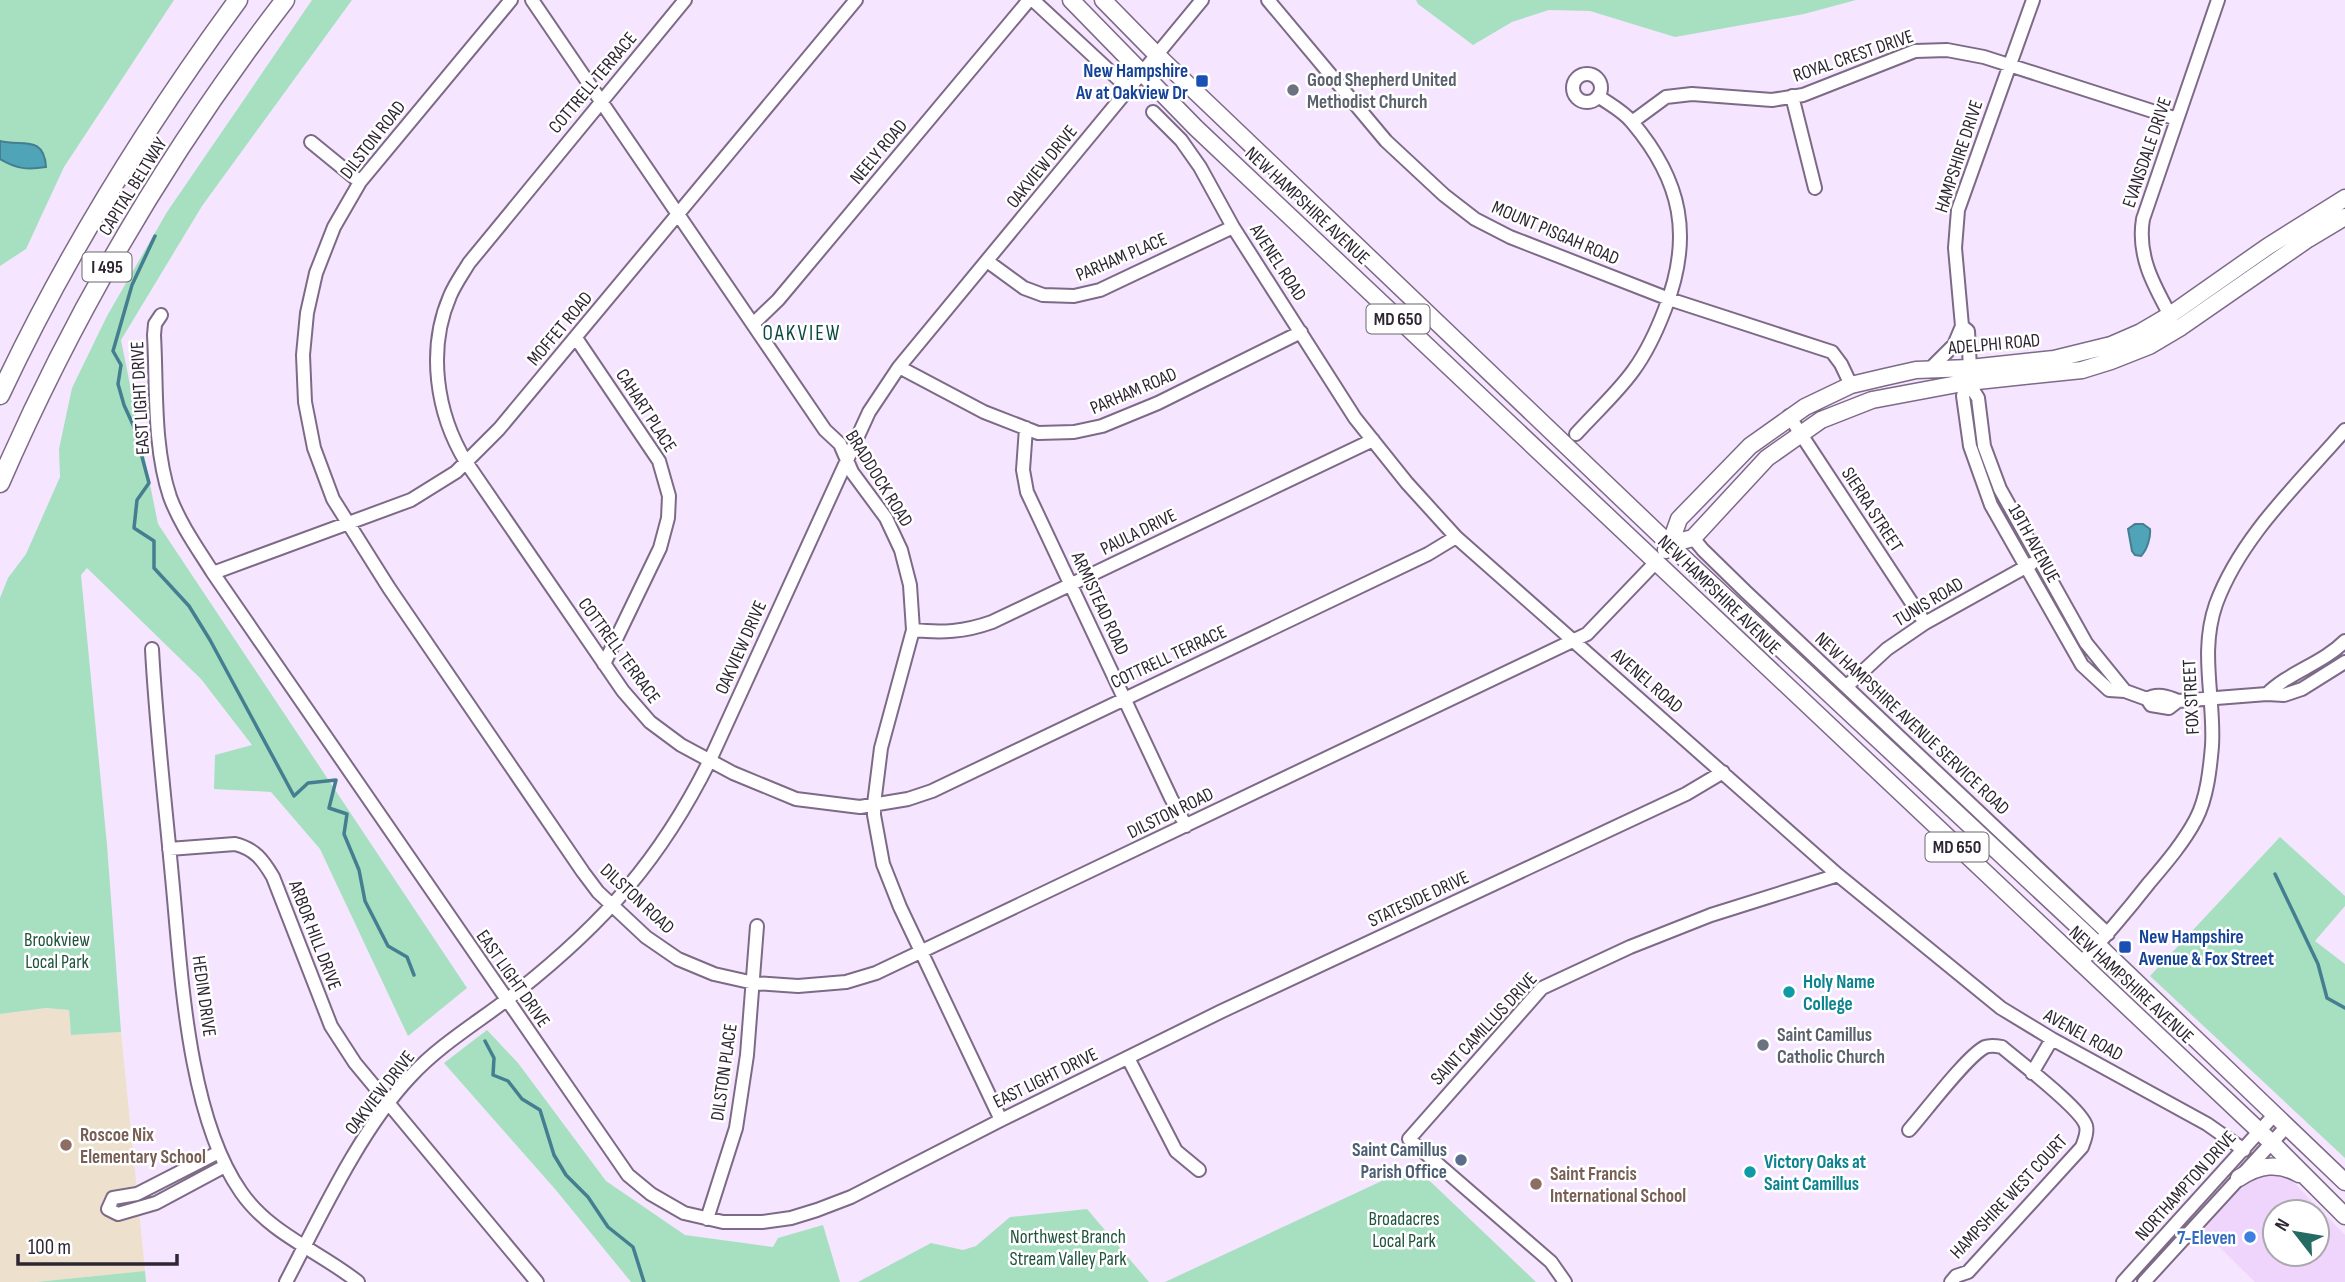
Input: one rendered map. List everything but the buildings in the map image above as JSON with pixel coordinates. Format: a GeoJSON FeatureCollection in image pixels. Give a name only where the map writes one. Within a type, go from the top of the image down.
{"type":"FeatureCollection","features":[{"type":"Feature","properties":{"kind":"highway","name":"CAPITAL BELTWAY"},"geometry":{"type":"LineString","coordinates":[[0,396],[46,304],[113,186],[179,84],[238,0]]}},
{"type":"Feature","properties":{"kind":"highway","name":"CAPITAL BELTWAY"},"geometry":{"type":"LineString","coordinates":[[0,483],[50,374],[111,260],[175,154],[237,63],[285,0]]}},
{"type":"Feature","properties":{"kind":"highway"},"geometry":{"type":"LineString","coordinates":[[237,63],[294,0]]}},
{"type":"Feature","properties":{"kind":"main road","name":"NEW HAMPSHIRE AVENUE"},"geometry":{"type":"LineString","coordinates":[[1070,0],[1270,198],[2272,1143],[2345,1216]]}},
{"type":"Feature","properties":{"kind":"main road","name":"NEW HAMPSHIRE AVENUE"},"geometry":{"type":"LineString","coordinates":[[1103,0],[1157,55],[1670,544],[2103,940],[2345,1182]]}},
{"type":"Feature","properties":{"kind":"main road","name":"ADELPHI ROAD"},"geometry":{"type":"LineString","coordinates":[[1693,538],[1767,458],[1821,420],[1872,400],[1969,375],[2093,351],[2141,332],[2345,198]]}},
{"type":"Feature","properties":{"kind":"main road","name":"ADELPHI ROAD"},"geometry":{"type":"LineString","coordinates":[[1656,562],[1670,544],[1679,519],[1750,446],[1789,416],[1851,385],[1929,370],[1969,375],[2082,370],[2149,346],[2345,217]]}},
{"type":"Feature","properties":{"kind":"main road"},"geometry":{"type":"LineString","coordinates":[[1670,544],[1693,538]]}},
{"type":"Feature","properties":{"kind":"main road"},"geometry":{"type":"LineString","coordinates":[[2239,1178],[2249,1171],[2270,1166],[2290,1168],[2307,1178]]}},
{"type":"Feature","properties":{"kind":"street","name":"DILSTON ROAD"},"geometry":{"type":"LineString","coordinates":[[511,0],[360,182],[334,227],[316,273],[307,313],[303,355],[305,402],[314,448],[333,499],[348,524],[598,892],[646,937],[678,959],[714,974],[754,983],[798,986],[846,982],[876,973],[1587,634],[1656,562]]}},
{"type":"Feature","properties":{"kind":"street","name":"BRADDOCK ROAD"},"geometry":{"type":"LineString","coordinates":[[532,0],[825,430],[840,444],[852,472],[886,518],[901,550],[910,584],[913,629],[881,748],[874,815],[883,864],[900,907],[1001,1119]]}},
{"type":"Feature","properties":{"kind":"street","name":"COTTRELL TERRACE"},"geometry":{"type":"LineString","coordinates":[[685,0],[469,263],[450,297],[439,335],[437,368],[441,405],[455,444],[466,462],[623,691],[650,722],[681,745],[733,773],[796,799],[860,807],[908,799],[932,791],[1428,554],[1456,537]]}},
{"type":"Feature","properties":{"kind":"street","name":"MOFFET ROAD"},"geometry":{"type":"LineString","coordinates":[[213,573],[411,500],[456,472],[499,429],[856,0]]}},
{"type":"Feature","properties":{"kind":"street"},"geometry":{"type":"LineString","coordinates":[[1031,0],[1129,89]]}},
{"type":"Feature","properties":{"kind":"street","name":"NEELY ROAD"},"geometry":{"type":"LineString","coordinates":[[753,324],[778,300],[1031,0]]}},
{"type":"Feature","properties":{"kind":"street","name":"OAKVIEW DRIVE"},"geometry":{"type":"LineString","coordinates":[[286,1282],[363,1141],[408,1079],[430,1057],[564,955],[639,876],[668,837],[689,804],[710,760],[869,412],[900,367],[1202,0]]}},
{"type":"Feature","properties":{"kind":"street","name":"MOUNT PISGAH ROAD"},"geometry":{"type":"LineString","coordinates":[[1268,0],[1385,141],[1444,195],[1475,219],[1510,237],[1669,299],[1832,352],[1842,364],[1851,385]]}},
{"type":"Feature","properties":{"kind":"street","name":"HAMPSHIRE DRIVE"},"geometry":{"type":"LineString","coordinates":[[1969,375],[1968,331],[1962,326],[1955,248],[1958,210],[2033,0]]}},
{"type":"Feature","properties":{"kind":"street","name":"EVANSDALE DRIVE"},"geometry":{"type":"LineString","coordinates":[[2170,315],[2148,272],[2140,235],[2143,219],[2218,0]]}},
{"type":"Feature","properties":{"kind":"street","name":"ROYAL CREST DRIVE"},"geometry":{"type":"LineString","coordinates":[[1632,122],[1666,97],[1678,94],[1772,100],[1835,84],[1914,51],[1956,51],[2010,65],[2177,119]]}},
{"type":"Feature","properties":{"kind":"street"},"geometry":{"type":"LineString","coordinates":[[1576,434],[1633,371],[1657,328],[1679,266],[1682,241],[1670,183],[1659,161],[1632,122],[1598,96]]}},
{"type":"Feature","properties":{"kind":"street"},"geometry":{"type":"LineString","coordinates":[[1792,96],[1815,188]]}},
{"type":"Feature","properties":{"kind":"street","name":"AVENEL ROAD"},"geometry":{"type":"LineString","coordinates":[[1153,112],[1181,140],[1200,167],[1233,227],[1355,418],[1456,537],[1838,875],[2001,1008],[2052,1039],[2198,1118],[2244,1150]]}},
{"type":"Feature","properties":{"kind":"street"},"geometry":{"type":"LineString","coordinates":[[311,142],[360,182]]}},
{"type":"Feature","properties":{"kind":"street","name":"PARHAM PLACE"},"geometry":{"type":"LineString","coordinates":[[987,261],[1024,288],[1043,295],[1074,296],[1100,290],[1233,227]]}},
{"type":"Feature","properties":{"kind":"street","name":"EAST LIGHT DRIVE"},"geometry":{"type":"LineString","coordinates":[[161,315],[155,324],[154,334],[160,458],[171,497],[182,521],[213,573],[628,1175],[684,1213],[723,1222],[762,1223],[791,1218],[851,1197],[1001,1119],[1128,1058]]}},
{"type":"Feature","properties":{"kind":"street"},"geometry":{"type":"LineString","coordinates":[[1929,370],[1954,345],[1962,326]]}},
{"type":"Feature","properties":{"kind":"street","name":"PARHAM ROAD"},"geometry":{"type":"LineString","coordinates":[[900,367],[984,412],[1026,429],[1038,433],[1074,432],[1102,426],[1158,403],[1301,332]]}},
{"type":"Feature","properties":{"kind":"street","name":"CAHART PLACE"},"geometry":{"type":"LineString","coordinates":[[576,338],[659,461],[669,496],[668,518],[660,548],[604,664]]}},
{"type":"Feature","properties":{"kind":"street","name":"19TH AVENUE"},"geometry":{"type":"LineString","coordinates":[[1969,375],[1978,398],[1984,443],[2000,489],[2032,563],[2082,665],[2109,690],[2125,691],[2147,699],[2154,695],[2178,701],[2284,695],[2296,691]]}},
{"type":"Feature","properties":{"kind":"street","name":"19TH AVENUE"},"geometry":{"type":"LineString","coordinates":[[1969,375],[1963,396],[1970,446],[1991,505],[2032,563]]}},
{"type":"Feature","properties":{"kind":"street","name":"SIERRA STREET"},"geometry":{"type":"LineString","coordinates":[[1789,416],[1925,623]]}},
{"type":"Feature","properties":{"kind":"street","name":"ARMISTEAD ROAD"},"geometry":{"type":"LineString","coordinates":[[1026,429],[1023,470],[1027,492],[1186,825]]}},
{"type":"Feature","properties":{"kind":"street","name":"FOX STREET"},"geometry":{"type":"LineString","coordinates":[[2080,964],[2103,940],[2171,855],[2197,817],[2204,798],[2212,746],[2208,698],[2209,626],[2224,584],[2246,547],[2345,430]]}},
{"type":"Feature","properties":{"kind":"street","name":"PAULA DRIVE"},"geometry":{"type":"LineString","coordinates":[[913,629],[942,633],[969,631],[992,622],[1373,440]]}},
{"type":"Feature","properties":{"kind":"street"},"geometry":{"type":"LineString","coordinates":[[1970,446],[1984,443]]}},
{"type":"Feature","properties":{"kind":"street","name":"NEW HAMPSHIRE AVENUE SERVICE ROAD"},"geometry":{"type":"LineString","coordinates":[[1693,538],[1847,686],[2103,940]]}},
{"type":"Feature","properties":{"kind":"street","name":"TUNIS ROAD"},"geometry":{"type":"LineString","coordinates":[[1847,686],[1887,649],[1925,623],[2032,563]]}},
{"type":"Feature","properties":{"kind":"street"},"geometry":{"type":"LineString","coordinates":[[2267,694],[2281,680],[2317,662],[2345,641]]}},
{"type":"Feature","properties":{"kind":"street","name":"HEDIN DRIVE"},"geometry":{"type":"LineString","coordinates":[[152,649],[182,976],[197,1076],[219,1152],[242,1193],[262,1216],[284,1235],[358,1282]]}},
{"type":"Feature","properties":{"kind":"street"},"geometry":{"type":"LineString","coordinates":[[2290,677],[2296,691],[2326,676],[2345,662]]}},
{"type":"Feature","properties":{"kind":"street","name":"STATESIDE DRIVE"},"geometry":{"type":"LineString","coordinates":[[1128,1058],[1220,1012],[1686,794],[1723,772]]}},
{"type":"Feature","properties":{"kind":"street","name":"ARBOR HILL DRIVE"},"geometry":{"type":"LineString","coordinates":[[169,849],[235,844],[245,846],[261,858],[273,877],[331,1026],[355,1063],[389,1104]]}},
{"type":"Feature","properties":{"kind":"street","name":"SAINT CAMILLUS DRIVE"},"geometry":{"type":"LineString","coordinates":[[1565,1282],[1551,1262],[1409,1139],[1542,988],[1630,947],[1711,915],[1838,875]]}},
{"type":"Feature","properties":{"kind":"street","name":"DILSTON PLACE"},"geometry":{"type":"LineString","coordinates":[[707,1219],[736,1128],[747,1055],[757,926]]}},
{"type":"Feature","properties":{"kind":"street"},"geometry":{"type":"LineString","coordinates":[[2032,1073],[2052,1039]]}},
{"type":"Feature","properties":{"kind":"street","name":"HAMPSHIRE WEST COURT"},"geometry":{"type":"LineString","coordinates":[[1909,1130],[1985,1047],[2002,1047],[2081,1116],[2086,1127],[2082,1147],[1968,1272],[1956,1276],[1951,1282]]}},
{"type":"Feature","properties":{"kind":"street"},"geometry":{"type":"LineString","coordinates":[[1128,1058],[1176,1151],[1199,1170]]}},
{"type":"Feature","properties":{"kind":"street"},"geometry":{"type":"LineString","coordinates":[[389,1104],[537,1282]]}},
{"type":"Feature","properties":{"kind":"street","name":"NORTHAMPTON DRIVE"},"geometry":{"type":"LineString","coordinates":[[2123,1282],[2275,1114]]}},
{"type":"Feature","properties":{"kind":"street","name":"NORTHAMPTON DRIVE"},"geometry":{"type":"LineString","coordinates":[[2144,1282],[2287,1126]]}},
{"type":"Feature","properties":{"kind":"street"},"geometry":{"type":"LineString","coordinates":[[219,1152],[137,1195],[113,1198],[108,1209],[118,1214],[156,1202],[225,1166]]}},
{"type":"Feature","properties":{"kind":"shaded area","name":"Roscoe Nix Elementary School"},"geometry":{"type":"Polygon","coordinates":[[[46,1008],[69,1010],[71,1035],[121,1032],[145,1271],[36,1282],[0,1282],[0,1014],[46,1008]]]}},
{"type":"Feature","properties":{"kind":"shaded area"},"geometry":{"type":"Polygon","coordinates":[[[2271,1173],[2288,1177],[2309,1198],[2261,1198],[2261,1268],[2331,1268],[2331,1221],[2345,1235],[2345,1282],[2255,1282],[2202,1230],[2238,1188],[2257,1177],[2271,1173]]]}},
{"type":"Feature","properties":{"kind":"green space"},"geometry":{"type":"Polygon","coordinates":[[[0,0],[174,0],[64,167],[26,249],[0,266],[0,0]]]}},
{"type":"Feature","properties":{"kind":"green space","name":"Brookview Local Park"},"geometry":{"type":"Polygon","coordinates":[[[312,0],[352,0],[202,206],[121,340],[158,524],[467,988],[408,1036],[320,849],[271,792],[214,789],[215,755],[252,745],[201,679],[87,568],[81,575],[107,845],[121,1032],[71,1035],[69,1010],[46,1008],[0,1014],[0,598],[8,578],[26,554],[60,477],[59,449],[72,388],[107,316],[167,212],[312,0]]]}},
{"type":"Feature","properties":{"kind":"green space"},"geometry":{"type":"Polygon","coordinates":[[[1416,0],[1856,0],[1804,14],[1675,37],[1590,11],[1549,10],[1512,22],[1473,45],[1416,0]]]}},
{"type":"Feature","properties":{"kind":"green space"},"geometry":{"type":"Polygon","coordinates":[[[2280,837],[2345,896],[2345,906],[2315,941],[2345,964],[2345,1158],[2150,976],[2280,837]]]}},
{"type":"Feature","properties":{"kind":"green space"},"geometry":{"type":"Polygon","coordinates":[[[487,1030],[518,1063],[606,1181],[685,1235],[773,1247],[778,1238],[823,1225],[840,1282],[631,1282],[555,1189],[444,1063],[487,1030]]]}},
{"type":"Feature","properties":{"kind":"green space","name":"Broadacres Local Park"},"geometry":{"type":"Polygon","coordinates":[[[1414,1166],[1536,1282],[1165,1282],[1414,1166]]]}},
{"type":"Feature","properties":{"kind":"green space","name":"Northwest Branch Stream Valley Park"},"geometry":{"type":"Polygon","coordinates":[[[1087,1209],[1149,1282],[858,1282],[931,1243],[963,1250],[976,1246],[1010,1217],[1087,1209]]]}},
{"type":"Feature","properties":{"kind":"green space"},"geometry":{"type":"Polygon","coordinates":[[[145,1271],[146,1282],[36,1282],[145,1271]]]}},
{"type":"Feature","properties":{"kind":"water"},"geometry":{"type":"Polygon","coordinates":[[[0,141],[36,146],[41,150],[46,167],[22,168],[0,159],[0,141]]]}},
{"type":"Feature","properties":{"kind":"water"},"geometry":{"type":"Polygon","coordinates":[[[2135,524],[2143,524],[2150,529],[2148,543],[2141,556],[2132,551],[2128,529],[2135,524]]]}},
{"type":"Feature","properties":{"kind":"waterway"},"geometry":{"type":"LineString","coordinates":[[155,236],[132,285],[113,351],[121,365],[118,384],[134,427],[149,483],[137,500],[134,528],[154,541],[154,568],[189,606],[210,640],[294,796],[308,783],[336,780],[329,808],[347,814],[344,834],[359,870],[365,901],[388,946],[407,957],[414,975]]}},
{"type":"Feature","properties":{"kind":"waterway"},"geometry":{"type":"LineString","coordinates":[[2275,874],[2318,964],[2327,998],[2345,1008]]}},
{"type":"Feature","properties":{"kind":"waterway"},"geometry":{"type":"LineString","coordinates":[[485,1041],[494,1058],[493,1075],[508,1081],[522,1099],[540,1110],[554,1155],[566,1175],[588,1197],[608,1227],[633,1247],[644,1282]]}},
{"type":"Feature","properties":{"kind":"place","name":"New Hampshire Av at Oakview Dr"},"geometry":{"type":"Point","coordinates":[1202,81]}},
{"type":"Feature","properties":{"kind":"place","name":"Good Shepherd United Methodist Church"},"geometry":{"type":"Point","coordinates":[1293,90]}},
{"type":"Feature","properties":{"kind":"place","name":"New Hampshire Avenue & Fox Street"},"geometry":{"type":"Point","coordinates":[2125,947]}},
{"type":"Feature","properties":{"kind":"place","name":"Holy Name College"},"geometry":{"type":"Point","coordinates":[1789,992]}},
{"type":"Feature","properties":{"kind":"place","name":"Saint Camillus Catholic Church"},"geometry":{"type":"Point","coordinates":[1763,1045]}},
{"type":"Feature","properties":{"kind":"place","name":"Roscoe Nix Elementary School"},"geometry":{"type":"Point","coordinates":[66,1145]}},
{"type":"Feature","properties":{"kind":"place","name":"Saint Camillus Parish Office"},"geometry":{"type":"Point","coordinates":[1461,1160]}},
{"type":"Feature","properties":{"kind":"place","name":"Victory Oaks at Saint Camillus"},"geometry":{"type":"Point","coordinates":[1750,1172]}},
{"type":"Feature","properties":{"kind":"place","name":"Saint Francis International School"},"geometry":{"type":"Point","coordinates":[1536,1184]}},
{"type":"Feature","properties":{"kind":"place","name":"7-Eleven"},"geometry":{"type":"Point","coordinates":[2250,1237]}},
{"type":"Feature","properties":{"kind":"district","name":"OAKVIEW"},"geometry":{"type":"Point","coordinates":[802,333]}}]}
